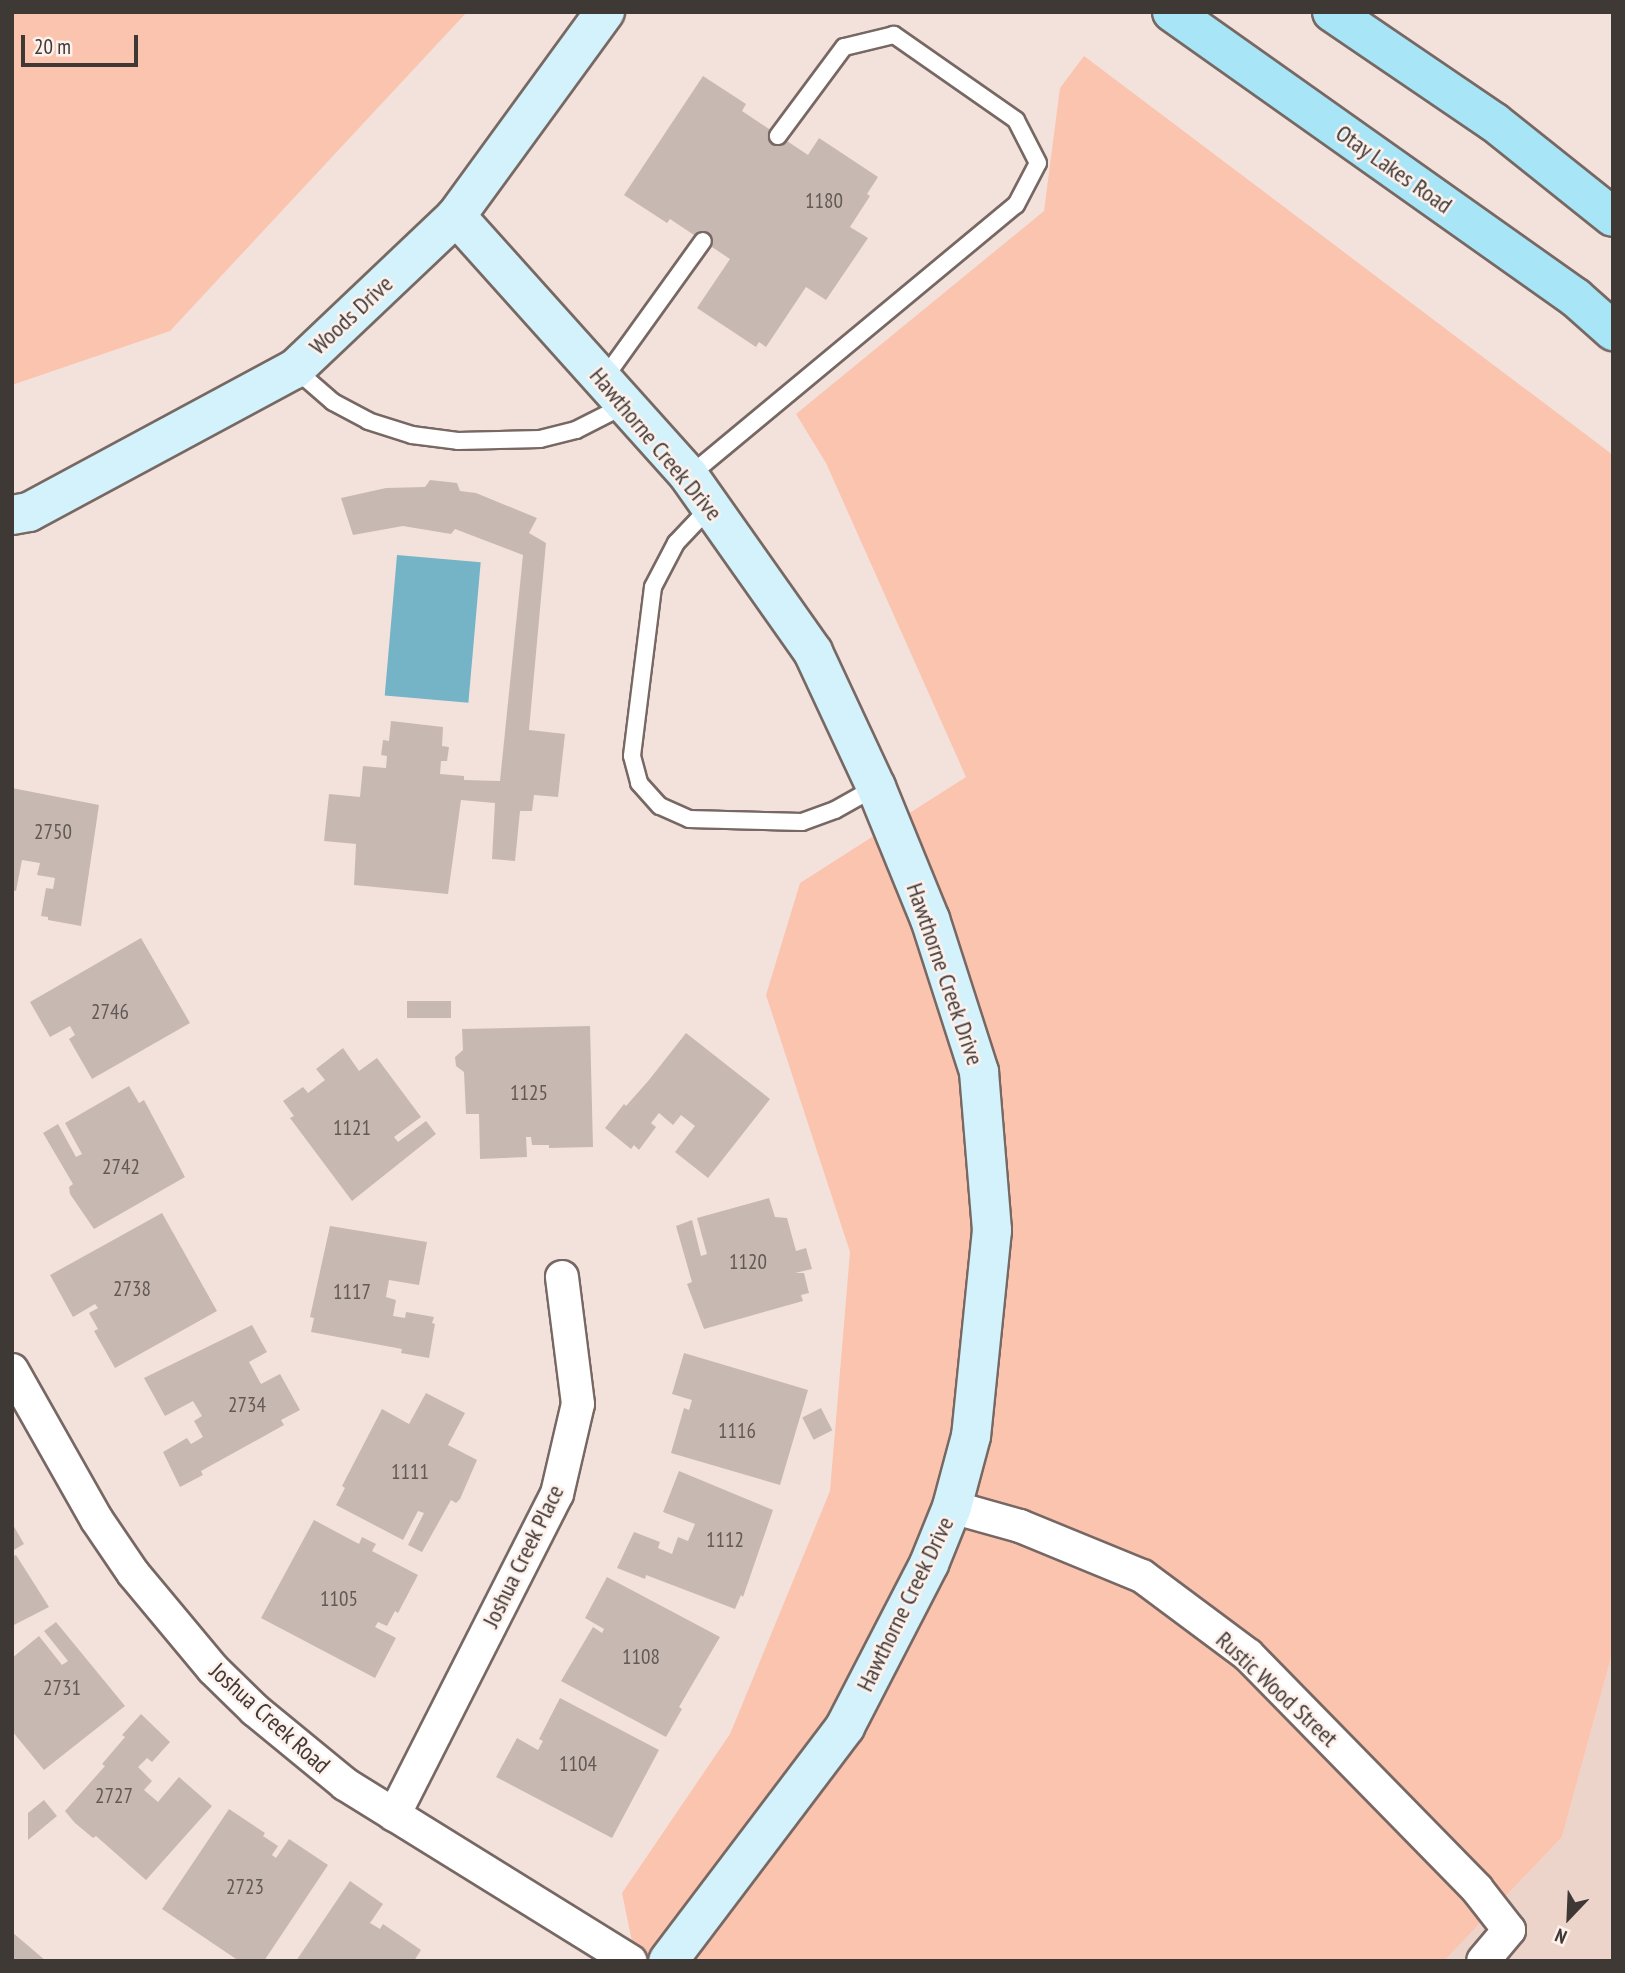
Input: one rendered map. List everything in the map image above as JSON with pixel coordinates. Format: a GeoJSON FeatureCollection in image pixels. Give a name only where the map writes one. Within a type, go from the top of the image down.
{"type":"FeatureCollection","features":[{"type":"Feature","properties":{"kind":"main road","name":"Otay Lakes Road"},"geometry":{"type":"LineString","coordinates":[[1172,12],[1576,298],[1613,331]]}},
{"type":"Feature","properties":{"kind":"main road"},"geometry":{"type":"LineString","coordinates":[[1332,12],[1494,122],[1613,217]]}},
{"type":"Feature","properties":{"kind":"street","name":"Woods Drive"},"geometry":{"type":"LineString","coordinates":[[12,515],[29,512],[295,369],[456,216],[605,12]]}},
{"type":"Feature","properties":{"kind":"street","name":"Hawthorne Creek Drive"},"geometry":{"type":"LineString","coordinates":[[456,216],[700,491],[813,653],[876,788],[930,919],[979,1072],[992,1230],[971,1436],[952,1507],[929,1564],[845,1727],[668,1961]]}},
{"type":"Feature","properties":{"kind":"street","name":"Joshua Creek Place"},"geometry":{"type":"LineString","coordinates":[[394,1815],[557,1494],[578,1404],[562,1277]]}},
{"type":"Feature","properties":{"kind":"street","name":"Joshua Creek Road"},"geometry":{"type":"LineString","coordinates":[[12,1370],[97,1520],[171,1622],[213,1669],[299,1748],[394,1815],[631,1961]]}},
{"type":"Feature","properties":{"kind":"street","name":"Rustic Wood Street"},"geometry":{"type":"LineString","coordinates":[[952,1507],[1020,1526],[1142,1576],[1248,1655],[1477,1889],[1509,1930],[1483,1961]]}},
{"type":"Feature","properties":{"kind":"lane"},"geometry":{"type":"LineString","coordinates":[[778,136],[844,47],[894,35],[1016,120],[1038,163],[1016,205],[700,491],[653,587],[632,756],[639,783],[660,806],[689,819],[802,822],[835,810],[876,788]]}},
{"type":"Feature","properties":{"kind":"lane"},"geometry":{"type":"LineString","coordinates":[[295,369],[333,402],[368,421],[412,435],[458,441],[540,439],[576,430],[614,392],[703,241]]}},
{"type":"Feature","properties":{"kind":"shaded area"},"geometry":{"type":"Polygon","coordinates":[[[12,12],[467,12],[170,331],[12,385],[12,12]]]}},
{"type":"Feature","properties":{"kind":"shaded area"},"geometry":{"type":"Polygon","coordinates":[[[1084,56],[1613,455],[1613,1650],[1562,1837],[1444,1961],[636,1961],[622,1893],[730,1734],[830,1491],[850,1252],[766,995],[800,883],[966,777],[826,463],[796,414],[1044,211],[1060,88],[1084,56]]]}},
{"type":"Feature","properties":{"kind":"shaded area"},"geometry":{"type":"Polygon","coordinates":[[[1613,1650],[1613,1961],[1444,1961],[1562,1837],[1613,1650]]]}},
{"type":"Feature","properties":{"kind":"water"},"geometry":{"type":"Polygon","coordinates":[[[397,555],[481,562],[468,703],[385,695],[397,555]]]}},
{"type":"Feature","properties":{"kind":"building"},"geometry":{"type":"Polygon","coordinates":[[[703,76],[746,104],[742,111],[808,155],[819,138],[878,177],[867,194],[870,196],[850,227],[868,238],[826,300],[806,287],[766,347],[759,342],[756,347],[697,308],[730,259],[670,219],[667,223],[624,195],[703,76]]]}},
{"type":"Feature","properties":{"kind":"building"},"geometry":{"type":"Polygon","coordinates":[[[430,480],[457,483],[460,491],[476,493],[537,518],[529,533],[546,543],[529,730],[565,734],[558,797],[534,795],[532,811],[520,811],[515,861],[492,859],[495,803],[461,800],[448,894],[354,885],[356,844],[324,841],[329,794],[360,797],[363,766],[386,768],[387,756],[381,755],[383,740],[389,741],[391,721],[443,727],[442,746],[449,747],[447,761],[441,761],[440,774],[464,776],[464,780],[500,781],[523,555],[455,529],[451,534],[403,526],[353,535],[341,498],[386,488],[425,487],[430,480]]]}},
{"type":"Feature","properties":{"kind":"building"},"geometry":{"type":"Polygon","coordinates":[[[12,788],[99,805],[81,926],[48,920],[48,917],[41,916],[46,888],[53,889],[55,878],[37,875],[40,863],[22,860],[16,891],[12,890],[12,788]]]}},
{"type":"Feature","properties":{"kind":"building"},"geometry":{"type":"Polygon","coordinates":[[[141,938],[190,1023],[92,1079],[69,1039],[75,1035],[70,1026],[50,1037],[30,1002],[141,938]]]}},
{"type":"Feature","properties":{"kind":"building"},"geometry":{"type":"Polygon","coordinates":[[[407,1001],[451,1001],[451,1018],[407,1018],[407,1001]]]}},
{"type":"Feature","properties":{"kind":"building"},"geometry":{"type":"Polygon","coordinates":[[[590,1026],[593,1147],[549,1148],[549,1145],[532,1145],[531,1137],[526,1137],[527,1157],[480,1159],[479,1114],[466,1114],[464,1072],[456,1066],[455,1057],[463,1050],[462,1029],[590,1026]]]}},
{"type":"Feature","properties":{"kind":"building"},"geometry":{"type":"Polygon","coordinates":[[[686,1033],[770,1099],[708,1178],[675,1152],[695,1126],[681,1115],[673,1125],[659,1113],[651,1123],[656,1127],[639,1150],[634,1145],[631,1149],[605,1128],[624,1104],[626,1106],[649,1080],[686,1033]]]}},
{"type":"Feature","properties":{"kind":"building"},"geometry":{"type":"Polygon","coordinates":[[[343,1048],[359,1071],[377,1058],[421,1117],[394,1137],[398,1142],[426,1121],[436,1134],[352,1201],[290,1118],[294,1116],[283,1101],[303,1087],[308,1093],[325,1080],[316,1069],[343,1048]]]}},
{"type":"Feature","properties":{"kind":"building"},"geometry":{"type":"Polygon","coordinates":[[[129,1086],[139,1103],[144,1100],[185,1177],[94,1229],[70,1194],[69,1187],[73,1184],[43,1133],[58,1124],[76,1157],[82,1154],[65,1123],[129,1086]]]}},
{"type":"Feature","properties":{"kind":"building"},"geometry":{"type":"Polygon","coordinates":[[[769,1198],[775,1217],[787,1218],[796,1251],[806,1248],[812,1269],[795,1273],[804,1273],[809,1293],[801,1295],[803,1301],[704,1329],[687,1284],[692,1282],[676,1226],[692,1220],[701,1256],[707,1254],[697,1218],[769,1198]]]}},
{"type":"Feature","properties":{"kind":"building"},"geometry":{"type":"Polygon","coordinates":[[[162,1213],[217,1311],[115,1368],[94,1331],[98,1329],[89,1313],[98,1308],[95,1304],[73,1317],[50,1275],[162,1213]]]}},
{"type":"Feature","properties":{"kind":"building"},"geometry":{"type":"Polygon","coordinates":[[[330,1226],[427,1242],[419,1285],[389,1280],[386,1297],[396,1300],[393,1316],[405,1318],[406,1312],[434,1317],[429,1358],[401,1353],[402,1349],[311,1332],[314,1318],[310,1317],[330,1226]]]}},
{"type":"Feature","properties":{"kind":"building"},"geometry":{"type":"Polygon","coordinates":[[[252,1325],[267,1352],[249,1362],[261,1384],[280,1374],[300,1410],[281,1420],[284,1425],[201,1471],[203,1475],[180,1487],[163,1452],[187,1438],[191,1444],[203,1437],[194,1421],[202,1416],[193,1401],[165,1416],[144,1378],[252,1325]]]}},
{"type":"Feature","properties":{"kind":"building"},"geometry":{"type":"Polygon","coordinates":[[[684,1353],[808,1390],[780,1485],[671,1453],[684,1408],[689,1410],[692,1400],[672,1394],[684,1353]]]}},
{"type":"Feature","properties":{"kind":"building"},"geometry":{"type":"Polygon","coordinates":[[[426,1393],[465,1413],[448,1445],[477,1460],[460,1499],[456,1503],[451,1500],[422,1552],[408,1545],[424,1513],[418,1511],[403,1540],[336,1505],[345,1488],[342,1486],[382,1409],[409,1424],[426,1393]]]}},
{"type":"Feature","properties":{"kind":"building"},"geometry":{"type":"Polygon","coordinates":[[[821,1408],[832,1430],[814,1440],[802,1418],[821,1408]]]}},
{"type":"Feature","properties":{"kind":"building"},"geometry":{"type":"Polygon","coordinates":[[[679,1471],[773,1510],[743,1597],[741,1595],[735,1609],[646,1575],[645,1579],[617,1568],[634,1532],[660,1542],[658,1548],[672,1554],[678,1537],[688,1541],[695,1524],[663,1512],[679,1471]]]}},
{"type":"Feature","properties":{"kind":"building"},"geometry":{"type":"Polygon","coordinates":[[[314,1520],[359,1544],[362,1537],[376,1544],[372,1551],[418,1575],[398,1613],[395,1611],[387,1626],[378,1622],[375,1627],[396,1638],[375,1678],[261,1618],[314,1520]]]}},
{"type":"Feature","properties":{"kind":"building"},"geometry":{"type":"Polygon","coordinates":[[[12,1523],[24,1544],[12,1551],[12,1523]]]}},
{"type":"Feature","properties":{"kind":"building"},"geometry":{"type":"Polygon","coordinates":[[[16,1555],[49,1607],[12,1626],[12,1557],[16,1555]]]}},
{"type":"Feature","properties":{"kind":"building"},"geometry":{"type":"Polygon","coordinates":[[[607,1577],[720,1637],[679,1707],[682,1709],[666,1737],[561,1681],[593,1627],[602,1633],[604,1629],[585,1618],[607,1577]]]}},
{"type":"Feature","properties":{"kind":"building"},"geometry":{"type":"Polygon","coordinates":[[[56,1622],[125,1706],[44,1770],[12,1731],[12,1658],[39,1636],[62,1665],[68,1661],[44,1631],[56,1622]]]}},
{"type":"Feature","properties":{"kind":"building"},"geometry":{"type":"Polygon","coordinates":[[[560,1698],[659,1750],[612,1838],[496,1777],[517,1738],[538,1750],[543,1741],[539,1739],[560,1698]]]}},
{"type":"Feature","properties":{"kind":"building"},"geometry":{"type":"Polygon","coordinates":[[[141,1714],[170,1742],[152,1762],[147,1758],[138,1767],[152,1781],[144,1790],[158,1802],[179,1777],[212,1806],[146,1880],[96,1836],[93,1838],[75,1823],[65,1811],[105,1766],[102,1764],[125,1737],[122,1735],[141,1714]]]}},
{"type":"Feature","properties":{"kind":"building"},"geometry":{"type":"Polygon","coordinates":[[[44,1800],[57,1816],[28,1840],[28,1813],[44,1800]]]}},
{"type":"Feature","properties":{"kind":"building"},"geometry":{"type":"Polygon","coordinates":[[[229,1809],[265,1833],[263,1836],[278,1846],[272,1855],[276,1858],[289,1839],[328,1865],[264,1961],[239,1961],[162,1909],[229,1809]]]}},
{"type":"Feature","properties":{"kind":"building"},"geometry":{"type":"Polygon","coordinates":[[[350,1881],[383,1904],[370,1923],[380,1929],[383,1924],[421,1950],[414,1961],[296,1961],[350,1881]]]}},
{"type":"Feature","properties":{"kind":"building"},"geometry":{"type":"Polygon","coordinates":[[[12,1932],[46,1961],[12,1961],[12,1932]]]}}]}
